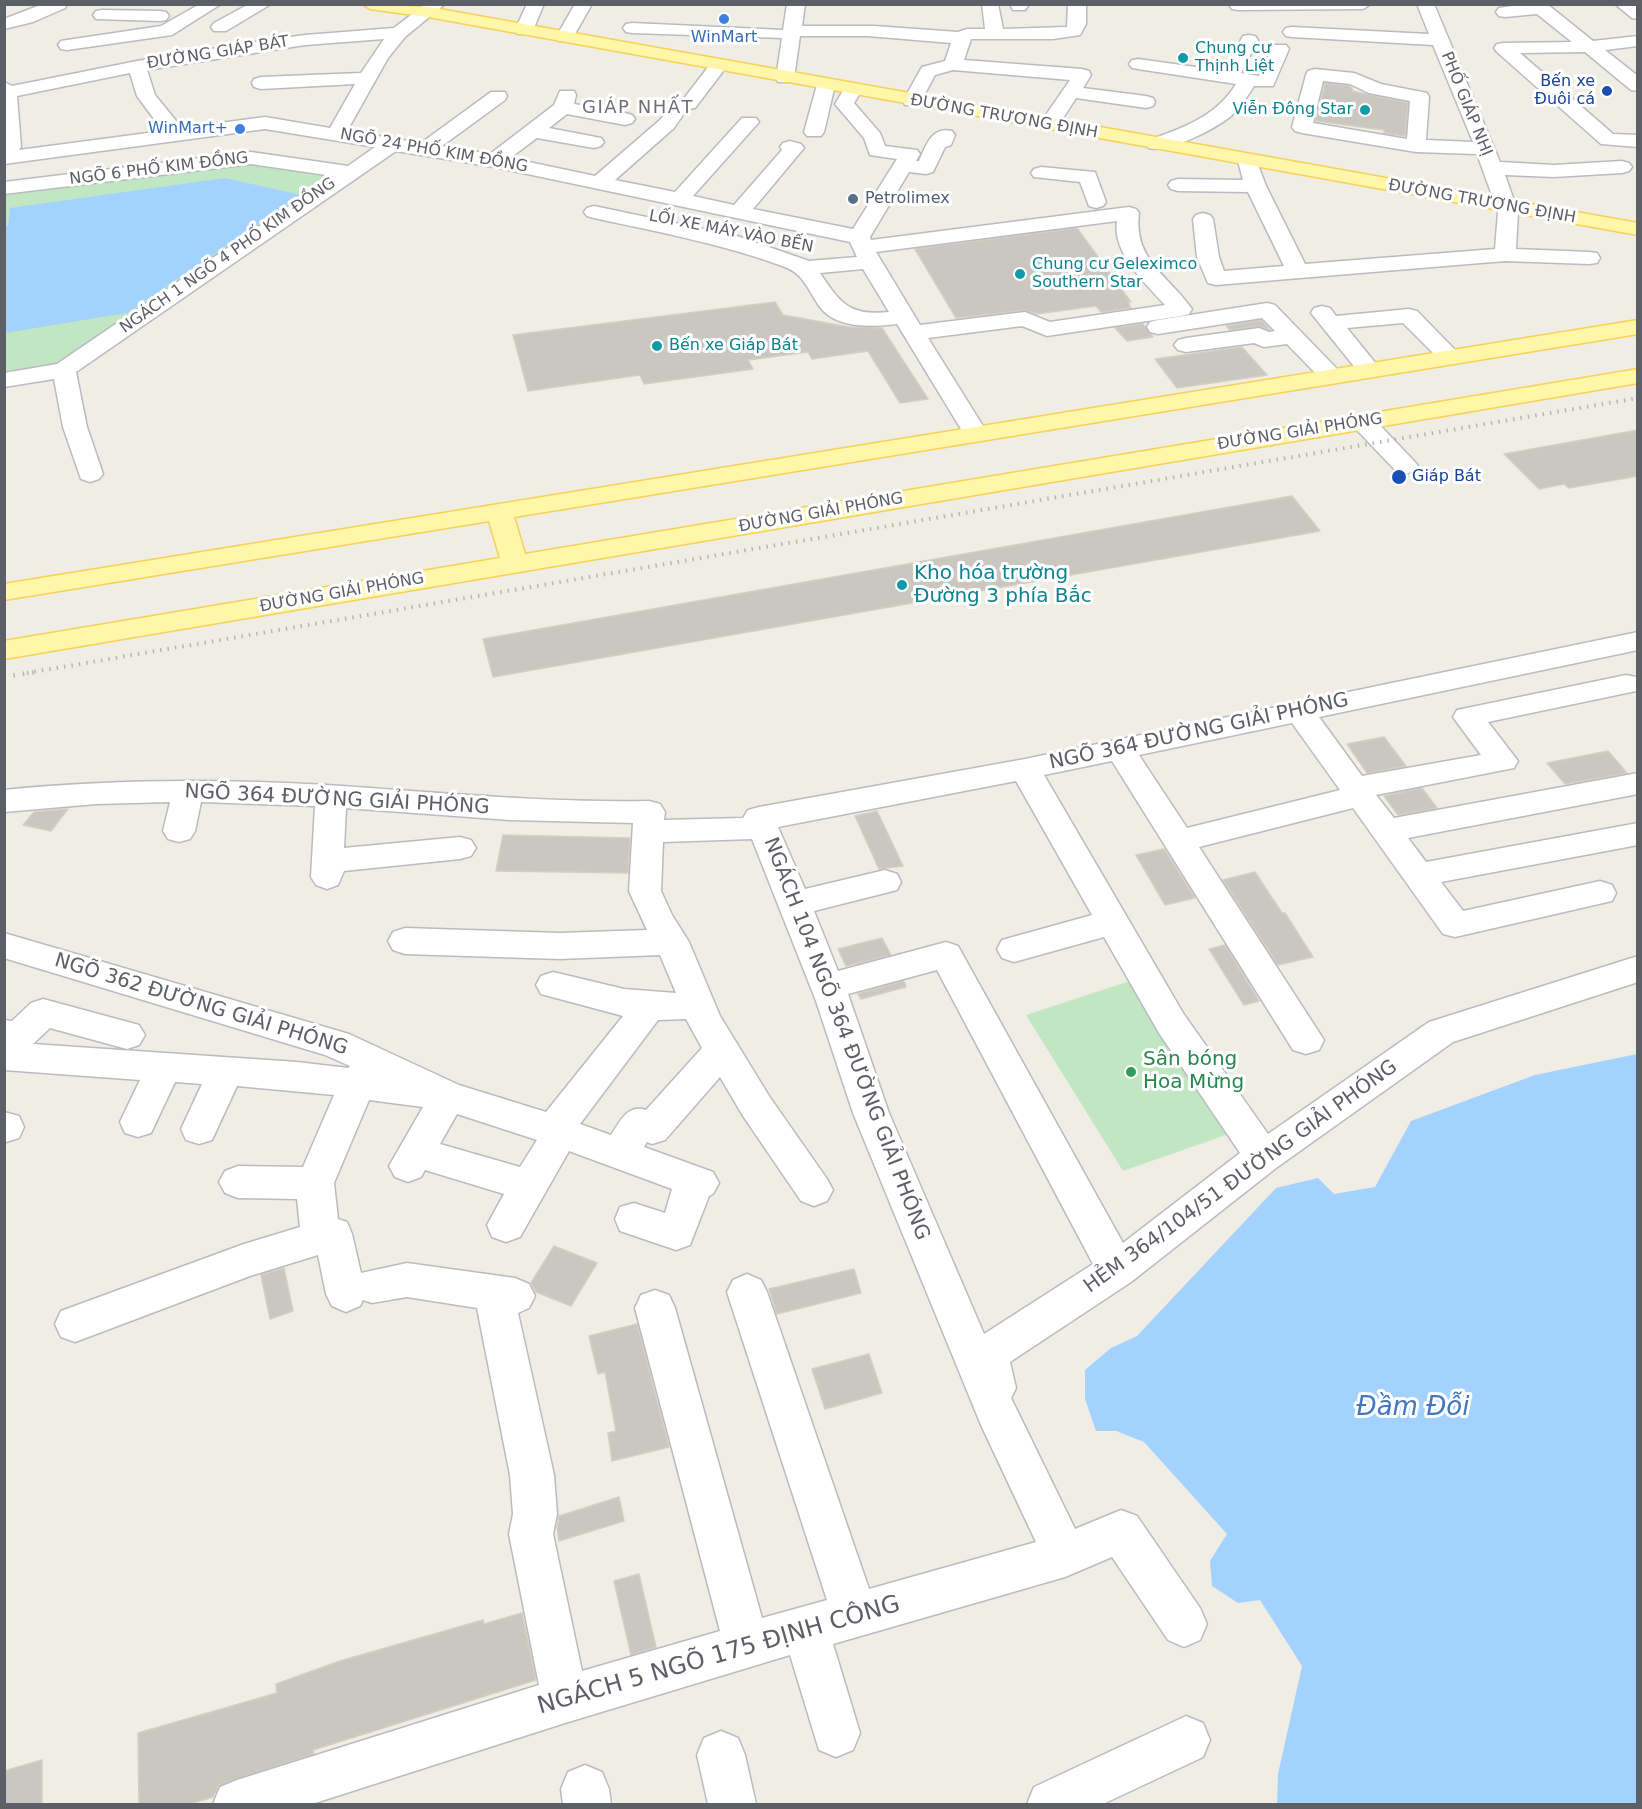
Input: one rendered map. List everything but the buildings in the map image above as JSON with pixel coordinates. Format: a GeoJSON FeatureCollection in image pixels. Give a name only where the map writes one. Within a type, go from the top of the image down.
{"type":"FeatureCollection","features":[{"type":"Feature","properties":{"kind":"main road","name":"ĐƯỜNG TRƯƠNG ĐỊNH"},"geometry":{"type":"LineString","coordinates":[[370,4],[432,8],[524,30],[912,100],[1043,135],[1156,144],[1638,229]]}},
{"type":"Feature","properties":{"kind":"main road"},"geometry":{"type":"LineString","coordinates":[[4,592],[1638,327]]}},
{"type":"Feature","properties":{"kind":"main road","name":"ĐƯỜNG GIẢI PHÓNG"},"geometry":{"type":"LineString","coordinates":[[4,650],[1638,376]]}},
{"type":"Feature","properties":{"kind":"main road"},"geometry":{"type":"LineString","coordinates":[[1301,381],[1352,424]]}},
{"type":"Feature","properties":{"kind":"main road"},"geometry":{"type":"LineString","coordinates":[[490,513],[506,566]]}},
{"type":"Feature","properties":{"kind":"street"},"geometry":{"type":"LineString","coordinates":[[4,24],[27,18],[59,4]]}},
{"type":"Feature","properties":{"kind":"street"},"geometry":{"type":"LineString","coordinates":[[67,45],[166,31],[213,4]]}},
{"type":"Feature","properties":{"kind":"street"},"geometry":{"type":"LineString","coordinates":[[263,4],[220,27],[305,40]]}},
{"type":"Feature","properties":{"kind":"street"},"geometry":{"type":"LineString","coordinates":[[524,30],[536,4]]}},
{"type":"Feature","properties":{"kind":"street"},"geometry":{"type":"LineString","coordinates":[[565,37],[584,4]]}},
{"type":"Feature","properties":{"kind":"street"},"geometry":{"type":"LineString","coordinates":[[783,4],[785,32]]}},
{"type":"Feature","properties":{"kind":"street"},"geometry":{"type":"LineString","coordinates":[[776,76],[785,32],[796,4]]}},
{"type":"Feature","properties":{"kind":"street"},"geometry":{"type":"LineString","coordinates":[[618,47],[635,20],[785,32],[874,30],[875,33],[964,36],[995,33],[1082,33],[1077,24],[1077,4]]}},
{"type":"Feature","properties":{"kind":"street"},"geometry":{"type":"LineString","coordinates":[[1239,7],[1363,4]]}},
{"type":"Feature","properties":{"kind":"street","name":"PHỐ GIÁP NHỊ"},"geometry":{"type":"LineString","coordinates":[[1425,4],[1485,148],[1508,212],[1505,255]]}},
{"type":"Feature","properties":{"kind":"street"},"geometry":{"type":"LineString","coordinates":[[1623,4],[1638,14]]}},
{"type":"Feature","properties":{"kind":"street"},"geometry":{"type":"LineString","coordinates":[[990,5],[995,33]]}},
{"type":"Feature","properties":{"kind":"street"},"geometry":{"type":"LineString","coordinates":[[1273,24],[1293,24],[1282,5]]}},
{"type":"Feature","properties":{"kind":"street"},"geometry":{"type":"LineString","coordinates":[[1505,12],[1539,6],[1638,86]]}},
{"type":"Feature","properties":{"kind":"street"},"geometry":{"type":"LineString","coordinates":[[336,134],[380,56],[399,33],[432,8]]}},
{"type":"Feature","properties":{"kind":"street"},"geometry":{"type":"LineString","coordinates":[[102,15],[195,16]]}},
{"type":"Feature","properties":{"kind":"street"},"geometry":{"type":"LineString","coordinates":[[907,20],[911,26],[959,29],[958,33],[964,36]]}},
{"type":"Feature","properties":{"kind":"street"},"geometry":{"type":"LineString","coordinates":[[1292,32],[1351,35],[1352,37],[1444,48]]}},
{"type":"Feature","properties":{"kind":"street","name":"ĐƯỜNG GIÁP BÁT"},"geometry":{"type":"LineString","coordinates":[[6,90],[255,47],[305,40],[399,33]]}},
{"type":"Feature","properties":{"kind":"street"},"geometry":{"type":"LineString","coordinates":[[956,66],[964,36]]}},
{"type":"Feature","properties":{"kind":"street"},"geometry":{"type":"LineString","coordinates":[[1638,41],[1590,47],[1503,48],[1608,140],[1638,141]]}},
{"type":"Feature","properties":{"kind":"street"},"geometry":{"type":"LineString","coordinates":[[1156,144],[1208,122],[1234,102],[1239,78],[1254,42],[1320,59],[1305,86]]}},
{"type":"Feature","properties":{"kind":"street"},"geometry":{"type":"LineString","coordinates":[[255,47],[267,103],[368,78]]}},
{"type":"Feature","properties":{"kind":"street"},"geometry":{"type":"LineString","coordinates":[[1401,56],[1444,48]]}},
{"type":"Feature","properties":{"kind":"street"},"geometry":{"type":"LineString","coordinates":[[1138,64],[1266,82],[1280,49]]}},
{"type":"Feature","properties":{"kind":"street"},"geometry":{"type":"LineString","coordinates":[[915,58],[956,66],[1082,75],[1043,135],[1044,181],[1088,176],[1096,202]]}},
{"type":"Feature","properties":{"kind":"street"},"geometry":{"type":"LineString","coordinates":[[137,66],[146,96],[176,134]]}},
{"type":"Feature","properties":{"kind":"street"},"geometry":{"type":"LineString","coordinates":[[599,183],[667,124],[718,66]]}},
{"type":"Feature","properties":{"kind":"street"},"geometry":{"type":"LineString","coordinates":[[912,100],[928,71],[956,66]]}},
{"type":"Feature","properties":{"kind":"street"},"geometry":{"type":"LineString","coordinates":[[1416,146],[1420,97],[1376,89],[1354,80],[1315,75],[1302,126],[1416,146],[1485,148]]}},
{"type":"Feature","properties":{"kind":"street"},"geometry":{"type":"LineString","coordinates":[[814,132],[826,85]]}},
{"type":"Feature","properties":{"kind":"street"},"geometry":{"type":"LineString","coordinates":[[4,156],[11,147],[6,90]]}},
{"type":"Feature","properties":{"kind":"street"},"geometry":{"type":"LineString","coordinates":[[853,90],[844,104],[873,137],[877,151],[926,168],[938,140],[944,141],[945,135]]}},
{"type":"Feature","properties":{"kind":"street"},"geometry":{"type":"LineString","coordinates":[[1070,92],[1146,102]]}},
{"type":"Feature","properties":{"kind":"street"},"geometry":{"type":"LineString","coordinates":[[426,148],[498,96]]}},
{"type":"Feature","properties":{"kind":"street"},"geometry":{"type":"LineString","coordinates":[[494,161],[565,102],[625,119]]}},
{"type":"Feature","properties":{"kind":"street","name":"NGÕ 24 PHỐ KIM ĐỒNG"},"geometry":{"type":"LineString","coordinates":[[4,156],[265,123],[267,103],[336,134],[494,161],[739,212],[865,251]]}},
{"type":"Feature","properties":{"kind":"street"},"geometry":{"type":"LineString","coordinates":[[679,200],[749,122]]}},
{"type":"Feature","properties":{"kind":"street"},"geometry":{"type":"LineString","coordinates":[[532,131],[594,142]]}},
{"type":"Feature","properties":{"kind":"street","name":"NGÁCH 1 NGÕ 4 PHỐ KIM ĐỒNG"},"geometry":{"type":"LineString","coordinates":[[64,370],[394,143]]}},
{"type":"Feature","properties":{"kind":"street"},"geometry":{"type":"LineString","coordinates":[[739,212],[794,148],[790,147]]}},
{"type":"Feature","properties":{"kind":"street","name":"NGÕ 6 PHỐ KIM ĐỒNG"},"geometry":{"type":"LineString","coordinates":[[4,188],[251,158],[350,172]]}},
{"type":"Feature","properties":{"kind":"street"},"geometry":{"type":"LineString","coordinates":[[865,251],[907,160]]}},
{"type":"Feature","properties":{"kind":"street"},"geometry":{"type":"LineString","coordinates":[[1248,161],[1256,186],[1297,272]]}},
{"type":"Feature","properties":{"kind":"street"},"geometry":{"type":"LineString","coordinates":[[1492,168],[1554,171],[1622,167]]}},
{"type":"Feature","properties":{"kind":"street"},"geometry":{"type":"LineString","coordinates":[[1178,184],[1256,186]]}},
{"type":"Feature","properties":{"kind":"street","name":"LỐI XE MÁY VÀO BẾN"},"geometry":{"type":"LineString","coordinates":[[806,268],[753,250],[724,247],[584,213],[617,211],[865,251]]}},
{"type":"Feature","properties":{"kind":"street"},"geometry":{"type":"LineString","coordinates":[[1128,213],[1125,224],[1126,237],[1131,249],[1181,309],[1047,329],[1025,319],[908,325],[861,320],[830,305],[806,268],[865,251],[1128,213]]}},
{"type":"Feature","properties":{"kind":"street"},"geometry":{"type":"LineString","coordinates":[[1203,219],[1208,257],[1216,278],[1505,255],[1589,258]]}},
{"type":"Feature","properties":{"kind":"street"},"geometry":{"type":"LineString","coordinates":[[865,251],[976,434]]}},
{"type":"Feature","properties":{"kind":"street"},"geometry":{"type":"LineString","coordinates":[[1140,330],[1267,310],[1331,376]]}},
{"type":"Feature","properties":{"kind":"street"},"geometry":{"type":"LineString","coordinates":[[1369,370],[1327,318],[1410,316],[1450,357]]}},
{"type":"Feature","properties":{"kind":"street"},"geometry":{"type":"LineString","coordinates":[[1423,331],[1449,328]]}},
{"type":"Feature","properties":{"kind":"street"},"geometry":{"type":"LineString","coordinates":[[1166,348],[1259,335],[1264,340],[1292,336]]}},
{"type":"Feature","properties":{"kind":"street"},"geometry":{"type":"LineString","coordinates":[[4,380],[64,370],[75,426],[90,474]]}},
{"type":"Feature","properties":{"kind":"street"},"geometry":{"type":"LineString","coordinates":[[1352,424],[1405,466]]}},
{"type":"Feature","properties":{"kind":"street","name":"NGÕ 364 ĐƯỜNG GIẢI PHÓNG"},"geometry":{"type":"LineString","coordinates":[[4,801],[56,794],[188,793],[331,796],[598,813],[649,812],[650,831],[744,829],[761,822],[1638,641]]}},
{"type":"Feature","properties":{"kind":"street"},"geometry":{"type":"LineString","coordinates":[[1593,650],[1632,690]]}},
{"type":"Feature","properties":{"kind":"street"},"geometry":{"type":"LineString","coordinates":[[1179,841],[1357,792],[1503,761],[1468,717],[1632,690]]}},
{"type":"Feature","properties":{"kind":"street"},"geometry":{"type":"LineString","coordinates":[[1299,712],[1455,925],[1600,893]]}},
{"type":"Feature","properties":{"kind":"street"},"geometry":{"type":"LineString","coordinates":[[1120,749],[1306,1040]]}},
{"type":"Feature","properties":{"kind":"street"},"geometry":{"type":"LineString","coordinates":[[1024,769],[1171,1023],[1263,1157]]}},
{"type":"Feature","properties":{"kind":"street"},"geometry":{"type":"LineString","coordinates":[[1385,831],[1638,783]]}},
{"type":"Feature","properties":{"kind":"street"},"geometry":{"type":"LineString","coordinates":[[178,831],[188,793]]}},
{"type":"Feature","properties":{"kind":"street"},"geometry":{"type":"LineString","coordinates":[[331,796],[328,869],[404,853],[460,848]]}},
{"type":"Feature","properties":{"kind":"street"},"geometry":{"type":"LineString","coordinates":[[404,801],[404,853]]}},
{"type":"Feature","properties":{"kind":"street","name":"NGÁCH 104 NGÕ 364 ĐƯỜNG GIẢI PHÓNG"},"geometry":{"type":"LineString","coordinates":[[761,822],[796,903],[856,1064],[871,1113],[1002,1425]]}},
{"type":"Feature","properties":{"kind":"street"},"geometry":{"type":"LineString","coordinates":[[650,831],[645,891],[657,919],[672,942],[704,1020],[814,1190]]}},
{"type":"Feature","properties":{"kind":"street"},"geometry":{"type":"LineString","coordinates":[[1418,875],[1638,834]]}},
{"type":"Feature","properties":{"kind":"street"},"geometry":{"type":"LineString","coordinates":[[796,903],[885,882]]}},
{"type":"Feature","properties":{"kind":"street"},"geometry":{"type":"LineString","coordinates":[[1014,949],[1113,922]]}},
{"type":"Feature","properties":{"kind":"street"},"geometry":{"type":"LineString","coordinates":[[405,941],[560,946],[672,942]]}},
{"type":"Feature","properties":{"kind":"street","name":"NGÕ 362 ĐƯỜNG GIẢI PHÓNG"},"geometry":{"type":"LineString","coordinates":[[4,945],[336,1044],[365,1072]]}},
{"type":"Feature","properties":{"kind":"street"},"geometry":{"type":"LineString","coordinates":[[827,987],[946,955],[1117,1270]]}},
{"type":"Feature","properties":{"kind":"street","name":"HẺM 364/104/51 ĐƯỜNG GIẢI PHÓNG"},"geometry":{"type":"LineString","coordinates":[[1002,1425],[988,1354],[1117,1270],[1263,1157],[1441,1032],[1638,969]]}},
{"type":"Feature","properties":{"kind":"street"},"geometry":{"type":"LineString","coordinates":[[553,985],[647,1008],[673,1009],[697,1004]]}},
{"type":"Feature","properties":{"kind":"street"},"geometry":{"type":"LineString","coordinates":[[506,1225],[558,1131],[588,1084],[623,1045],[647,1008]]}},
{"type":"Feature","properties":{"kind":"street"},"geometry":{"type":"LineString","coordinates":[[4,1034],[19,1036],[43,1013],[127,1035]]}},
{"type":"Feature","properties":{"kind":"street"},"geometry":{"type":"LineString","coordinates":[[268,1074],[299,1033]]}},
{"type":"Feature","properties":{"kind":"street"},"geometry":{"type":"LineString","coordinates":[[619,1154],[639,1123],[652,1129],[722,1050]]}},
{"type":"Feature","properties":{"kind":"street"},"geometry":{"type":"LineString","coordinates":[[4,1056],[268,1074],[365,1072],[558,1131],[696,1181],[687,1207],[688,1230],[634,1219]]}},
{"type":"Feature","properties":{"kind":"street"},"geometry":{"type":"LineString","coordinates":[[138,1122],[164,1067]]}},
{"type":"Feature","properties":{"kind":"street"},"geometry":{"type":"LineString","coordinates":[[199,1129],[226,1072]]}},
{"type":"Feature","properties":{"kind":"street"},"geometry":{"type":"LineString","coordinates":[[320,1238],[315,1183],[365,1072]]}},
{"type":"Feature","properties":{"kind":"street"},"geometry":{"type":"LineString","coordinates":[[448,1096],[411,1159],[529,1186]]}},
{"type":"Feature","properties":{"kind":"street"},"geometry":{"type":"LineString","coordinates":[[238,1182],[315,1183]]}},
{"type":"Feature","properties":{"kind":"street"},"geometry":{"type":"LineString","coordinates":[[75,1324],[244,1261],[333,1234],[359,1290],[407,1280],[504,1295],[532,1475],[535,1514],[531,1534],[565,1700]]}},
{"type":"Feature","properties":{"kind":"street"},"geometry":{"type":"LineString","coordinates":[[747,1292],[855,1616]]}},
{"type":"Feature","properties":{"kind":"street"},"geometry":{"type":"LineString","coordinates":[[655,1308],[747,1647]]}},
{"type":"Feature","properties":{"kind":"street"},"geometry":{"type":"LineString","coordinates":[[1002,1425],[1065,1554]]}},
{"type":"Feature","properties":{"kind":"street","name":"NGÁCH 5 NGÕ 175 ĐỊNH CÔNG"},"geometry":{"type":"LineString","coordinates":[[237,1804],[565,1700],[805,1628],[855,1616],[1065,1554],[1121,1531],[1184,1624]]}},
{"type":"Feature","properties":{"kind":"street"},"geometry":{"type":"LineString","coordinates":[[805,1628],[836,1733]]}},
{"type":"Feature","properties":{"kind":"street"},"geometry":{"type":"LineString","coordinates":[[1051,1804],[1186,1740]]}},
{"type":"Feature","properties":{"kind":"street"},"geometry":{"type":"LineString","coordinates":[[721,1755],[732,1804]]}},
{"type":"Feature","properties":{"kind":"green space"},"geometry":{"type":"Polygon","coordinates":[[[253,160],[343,173],[61,367],[5,376],[5,190],[253,160]]]}},
{"type":"Feature","properties":{"kind":"green space","name":"Sân bóng Hoa Mừng"},"geometry":{"type":"Polygon","coordinates":[[[1136,979],[1240,1130],[1123,1171],[1026,1015],[1136,979]]]}},
{"type":"Feature","properties":{"kind":"water"},"geometry":{"type":"Polygon","coordinates":[[[225,178],[301,195],[127,313],[5,333],[4,226],[8,226],[10,208],[225,178]]]}},
{"type":"Feature","properties":{"kind":"water","name":"Đầm Đỗi"},"geometry":{"type":"Polygon","coordinates":[[[1637,1054],[1637,1804],[1277,1804],[1278,1774],[1302,1666],[1260,1600],[1238,1603],[1212,1586],[1210,1561],[1227,1534],[1144,1442],[1116,1431],[1096,1431],[1085,1399],[1085,1370],[1111,1348],[1137,1336],[1276,1188],[1318,1178],[1334,1194],[1375,1187],[1411,1121],[1535,1075],[1637,1054]]]}},
{"type":"Feature","properties":{"kind":"railway"},"geometry":{"type":"LineString","coordinates":[[27,673],[1638,398]]}},
{"type":"Feature","properties":{"kind":"railway"},"geometry":{"type":"LineString","coordinates":[[4,677],[36,672]]}},
{"type":"Feature","properties":{"kind":"place","name":"WinMart"},"geometry":{"type":"Point","coordinates":[724,19]}},
{"type":"Feature","properties":{"kind":"place","name":"Chung cư Thịnh Liệt"},"geometry":{"type":"Point","coordinates":[1183,58]}},
{"type":"Feature","properties":{"kind":"place","name":"Bến xe Đuôi cá"},"geometry":{"type":"Point","coordinates":[1607,91]}},
{"type":"Feature","properties":{"kind":"place","name":"Viễn Đông Star"},"geometry":{"type":"Point","coordinates":[1365,110]}},
{"type":"Feature","properties":{"kind":"place","name":"WinMart+"},"geometry":{"type":"Point","coordinates":[240,129]}},
{"type":"Feature","properties":{"kind":"place","name":"Petrolimex"},"geometry":{"type":"Point","coordinates":[853,199]}},
{"type":"Feature","properties":{"kind":"place","name":"Chung cư Geleximco Southern Star"},"geometry":{"type":"Point","coordinates":[1020,274]}},
{"type":"Feature","properties":{"kind":"place","name":"Bến xe Giáp Bát"},"geometry":{"type":"Point","coordinates":[657,346]}},
{"type":"Feature","properties":{"kind":"place","name":"Giáp Bát"},"geometry":{"type":"Point","coordinates":[1399,477]}},
{"type":"Feature","properties":{"kind":"place","name":"Kho hóa trường Đường 3 phía Bắc"},"geometry":{"type":"Point","coordinates":[902,585]}},
{"type":"Feature","properties":{"kind":"place","name":"Sân bóng Hoa Mừng"},"geometry":{"type":"Point","coordinates":[1131,1072]}},
{"type":"Feature","properties":{"kind":"district","name":"GIÁP NHẤT"},"geometry":{"type":"Point","coordinates":[638,108]}}]}
